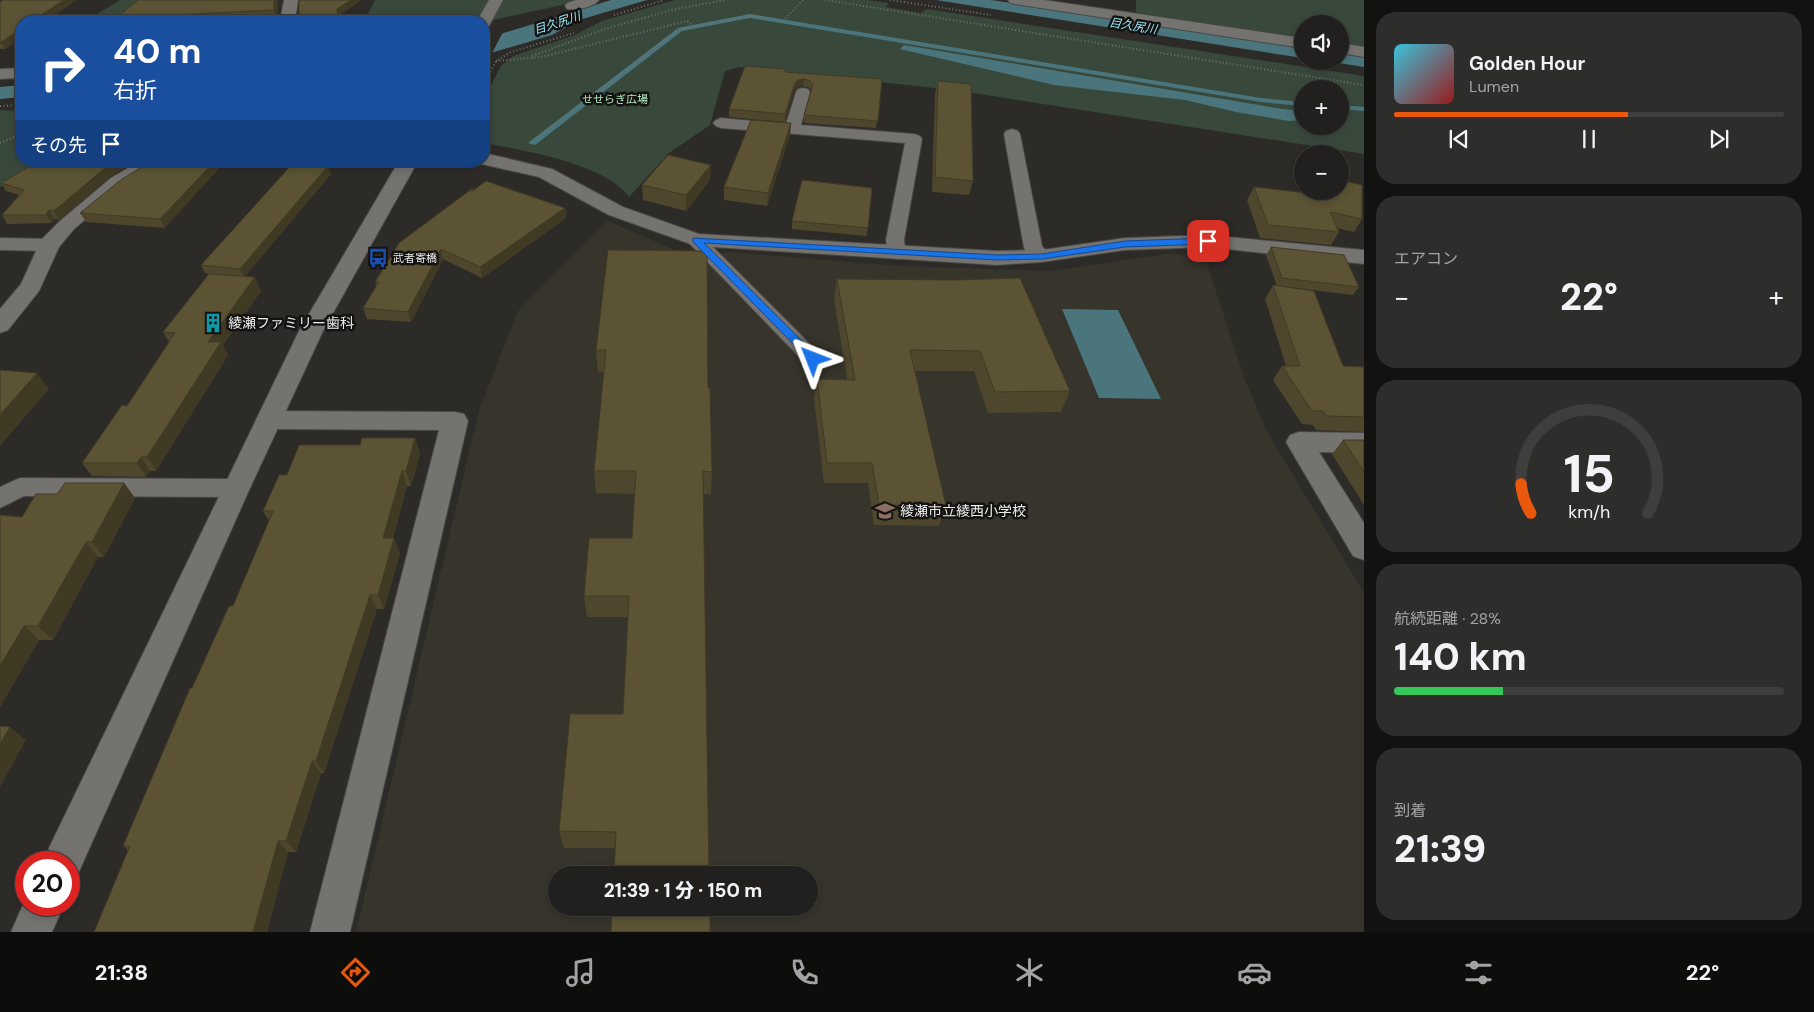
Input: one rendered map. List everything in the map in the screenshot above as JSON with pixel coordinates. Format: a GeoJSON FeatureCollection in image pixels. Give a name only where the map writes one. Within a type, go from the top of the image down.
{"type":"FeatureCollection","features":[{"type":"Feature","properties":{"kind":"street"},"geometry":{"type":"LineString","coordinates":[[289,15],[291,0]]}},
{"type":"Feature","properties":{"kind":"street"},"geometry":{"type":"LineString","coordinates":[[488,15],[496,0]]}},
{"type":"Feature","properties":{"kind":"street"},"geometry":{"type":"LineString","coordinates":[[572,6],[592,0]]}},
{"type":"Feature","properties":{"kind":"street"},"geometry":{"type":"LineString","coordinates":[[1015,0],[1294,42]]}},
{"type":"Feature","properties":{"kind":"street"},"geometry":{"type":"LineString","coordinates":[[1349,50],[1364,52]]}},
{"type":"Feature","properties":{"kind":"street"},"geometry":{"type":"LineString","coordinates":[[0,74],[15,73]]}},
{"type":"Feature","properties":{"kind":"street"},"geometry":{"type":"LineString","coordinates":[[490,160],[545,173],[616,211],[696,240],[997,258],[1042,256],[1125,244],[1208,241],[1364,257]]}},
{"type":"Feature","properties":{"kind":"street"},"geometry":{"type":"LineString","coordinates":[[0,325],[31,286],[49,245],[67,225],[118,182],[144,167]]}},
{"type":"Feature","properties":{"kind":"street"},"geometry":{"type":"LineString","coordinates":[[68,851],[310,331],[406,167]]}},
{"type":"Feature","properties":{"kind":"street"},"geometry":{"type":"LineString","coordinates":[[269,420],[456,421],[330,932]]}},
{"type":"Feature","properties":{"kind":"street"},"geometry":{"type":"LineString","coordinates":[[1364,443],[1299,442],[1364,548]]}},
{"type":"Feature","properties":{"kind":"street"},"geometry":{"type":"LineString","coordinates":[[31,932],[39,916]]}},
{"type":"Feature","properties":{"kind":"lane"},"geometry":{"type":"LineString","coordinates":[[792,129],[803,92]]}},
{"type":"Feature","properties":{"kind":"lane"},"geometry":{"type":"LineString","coordinates":[[721,123],[914,139],[895,240],[897,253]]}},
{"type":"Feature","properties":{"kind":"lane"},"geometry":{"type":"LineString","coordinates":[[1012,134],[1033,248],[1042,256]]}},
{"type":"Feature","properties":{"kind":"lane"},"geometry":{"type":"LineString","coordinates":[[696,240],[813,359]]}},
{"type":"Feature","properties":{"kind":"lane"},"geometry":{"type":"LineString","coordinates":[[0,244],[49,245]]}},
{"type":"Feature","properties":{"kind":"lane"},"geometry":{"type":"LineString","coordinates":[[0,499],[20,487],[236,488]]}},
{"type":"Feature","properties":{"kind":"path"},"geometry":{"type":"LineString","coordinates":[[613,15],[664,0]]}},
{"type":"Feature","properties":{"kind":"path"},"geometry":{"type":"LineString","coordinates":[[528,57],[605,28],[671,10],[726,0]]}},
{"type":"Feature","properties":{"kind":"path"},"geometry":{"type":"LineString","coordinates":[[784,21],[803,0]]}},
{"type":"Feature","properties":{"kind":"path"},"geometry":{"type":"LineString","coordinates":[[825,0],[1364,85]]}},
{"type":"Feature","properties":{"kind":"path"},"geometry":{"type":"LineString","coordinates":[[530,143],[679,29],[750,16],[774,19]]}},
{"type":"Feature","properties":{"kind":"path"},"geometry":{"type":"LineString","coordinates":[[496,61],[541,57],[688,21],[693,26]]}},
{"type":"Feature","properties":{"kind":"path"},"geometry":{"type":"LineString","coordinates":[[490,72],[496,61],[511,52],[575,32]]}},
{"type":"Feature","properties":{"kind":"path"},"geometry":{"type":"LineString","coordinates":[[0,106],[15,105]]}},
{"type":"Feature","properties":{"kind":"path"},"geometry":{"type":"LineString","coordinates":[[0,143],[15,137]]}},
{"type":"Feature","properties":{"kind":"shaded area","name":"綾瀬市立綾西小学校"},"geometry":{"type":"Polygon","coordinates":[[[608,221],[675,250],[699,264],[727,252],[899,266],[1051,271],[1166,254],[1204,255],[1244,377],[1266,430],[1364,593],[1364,932],[356,932],[479,410],[518,311],[608,221]]]}},
{"type":"Feature","properties":{"kind":"green space"},"geometry":{"type":"Polygon","coordinates":[[[120,0],[176,0],[142,15],[96,15],[120,0]]]}},
{"type":"Feature","properties":{"kind":"green space"},"geometry":{"type":"Polygon","coordinates":[[[375,0],[585,0],[490,21],[490,15],[367,15],[375,0]]]}},
{"type":"Feature","properties":{"kind":"green space","name":"せせらぎ広場"},"geometry":{"type":"Polygon","coordinates":[[[675,0],[867,0],[888,3],[886,7],[921,13],[927,9],[1294,65],[1294,70],[1325,70],[1364,76],[1364,154],[1349,152],[1349,145],[1306,145],[954,90],[739,67],[725,71],[710,125],[669,153],[629,197],[618,185],[583,167],[541,154],[490,144],[490,87],[501,66],[513,56],[575,35],[602,21],[675,0]]]}},
{"type":"Feature","properties":{"kind":"green space"},"geometry":{"type":"Polygon","coordinates":[[[1136,0],[1364,0],[1364,48],[1349,46],[1349,15],[1294,15],[1294,38],[1136,15],[1136,0]]]}},
{"type":"Feature","properties":{"kind":"green space"},"geometry":{"type":"Polygon","coordinates":[[[0,110],[15,111],[15,167],[34,167],[0,187],[0,110]]]}},
{"type":"Feature","properties":{"kind":"water","name":"目久尻川"},"geometry":{"type":"Polygon","coordinates":[[[611,0],[647,0],[579,20],[552,35],[490,53],[490,37],[611,0]]]}},
{"type":"Feature","properties":{"kind":"water","name":"目久尻川"},"geometry":{"type":"Polygon","coordinates":[[[936,0],[991,0],[1294,46],[1294,57],[936,0]]]}},
{"type":"Feature","properties":{"kind":"water"},"geometry":{"type":"Polygon","coordinates":[[[904,45],[1294,110],[1294,121],[1236,112],[1185,100],[1054,85],[900,49],[904,45]]]}},
{"type":"Feature","properties":{"kind":"water"},"geometry":{"type":"Polygon","coordinates":[[[1349,54],[1364,57],[1364,67],[1349,65],[1349,54]]]}},
{"type":"Feature","properties":{"kind":"water"},"geometry":{"type":"Polygon","coordinates":[[[15,86],[15,98],[0,99],[0,87],[15,86]]]}},
{"type":"Feature","properties":{"kind":"water"},"geometry":{"type":"Polygon","coordinates":[[[1062,309],[1118,310],[1161,399],[1099,398],[1062,309]]]}},
{"type":"Feature","properties":{"kind":"pier"},"geometry":{"type":"Polygon","coordinates":[[[504,30],[490,55],[490,34],[504,30]]]}},
{"type":"Feature","properties":{"kind":"building"},"geometry":{"type":"Polygon","coordinates":[[[3,0],[64,0],[41,15],[15,15],[15,33],[1,42],[0,2],[3,0]]]}},
{"type":"Feature","properties":{"kind":"building"},"geometry":{"type":"Polygon","coordinates":[[[138,0],[274,0],[274,10],[173,15],[120,15],[138,0]]]}},
{"type":"Feature","properties":{"kind":"building"},"geometry":{"type":"Polygon","coordinates":[[[299,0],[351,0],[337,9],[338,15],[299,15],[299,0]]]}},
{"type":"Feature","properties":{"kind":"building"},"geometry":{"type":"Polygon","coordinates":[[[745,66],[785,69],[785,72],[882,79],[878,121],[804,115],[813,85],[810,81],[804,79],[798,80],[795,83],[785,114],[729,109],[745,66]]]}},
{"type":"Feature","properties":{"kind":"building"},"geometry":{"type":"Polygon","coordinates":[[[938,81],[971,84],[973,181],[935,177],[938,81]]]}},
{"type":"Feature","properties":{"kind":"building"},"geometry":{"type":"Polygon","coordinates":[[[751,120],[791,123],[768,193],[724,187],[751,120]]]}},
{"type":"Feature","properties":{"kind":"building"},"geometry":{"type":"Polygon","coordinates":[[[668,155],[711,165],[686,195],[642,185],[668,155]]]}},
{"type":"Feature","properties":{"kind":"building"},"geometry":{"type":"Polygon","coordinates":[[[29,167],[107,167],[54,211],[49,210],[46,215],[2,215],[24,190],[1,183],[29,167]]]}},
{"type":"Feature","properties":{"kind":"building"},"geometry":{"type":"Polygon","coordinates":[[[142,167],[209,167],[160,219],[80,213],[122,179],[142,167]]]}},
{"type":"Feature","properties":{"kind":"building"},"geometry":{"type":"Polygon","coordinates":[[[290,167],[327,167],[240,269],[201,265],[290,167]]]}},
{"type":"Feature","properties":{"kind":"building"},"geometry":{"type":"Polygon","coordinates":[[[802,180],[872,188],[868,228],[792,221],[802,180]]]}},
{"type":"Feature","properties":{"kind":"building"},"geometry":{"type":"Polygon","coordinates":[[[486,181],[565,208],[480,267],[441,249],[408,312],[363,308],[379,282],[375,282],[399,243],[473,188],[471,192],[486,181]]]}},
{"type":"Feature","properties":{"kind":"building"},"geometry":{"type":"Polygon","coordinates":[[[1349,182],[1362,185],[1362,219],[1330,212],[1339,232],[1268,225],[1254,187],[1294,192],[1294,200],[1349,200],[1349,182]]]}},
{"type":"Feature","properties":{"kind":"building"},"geometry":{"type":"Polygon","coordinates":[[[1271,247],[1344,255],[1359,287],[1282,278],[1271,247]]]}},
{"type":"Feature","properties":{"kind":"building"},"geometry":{"type":"Polygon","coordinates":[[[608,250],[707,251],[708,388],[710,388],[712,472],[703,471],[709,866],[614,866],[616,832],[559,831],[570,714],[623,714],[629,596],[584,596],[589,538],[632,538],[636,471],[594,471],[606,350],[596,350],[608,250]]]}},
{"type":"Feature","properties":{"kind":"building"},"geometry":{"type":"Polygon","coordinates":[[[209,274],[255,277],[208,342],[221,342],[147,457],[141,457],[137,463],[82,463],[122,405],[127,406],[175,333],[163,332],[209,274]]]}},
{"type":"Feature","properties":{"kind":"building"},"geometry":{"type":"Polygon","coordinates":[[[1020,278],[1070,391],[995,392],[980,351],[910,350],[946,506],[879,505],[872,463],[827,463],[817,379],[855,380],[837,279],[955,280],[1020,278]]]}},
{"type":"Feature","properties":{"kind":"building"},"geometry":{"type":"Polygon","coordinates":[[[1273,285],[1314,291],[1343,366],[1364,367],[1364,417],[1327,416],[1323,411],[1312,411],[1282,366],[1300,366],[1273,285]]]}},
{"type":"Feature","properties":{"kind":"building"},"geometry":{"type":"Polygon","coordinates":[[[0,370],[37,373],[0,415],[0,370]]]}},
{"type":"Feature","properties":{"kind":"building"},"geometry":{"type":"Polygon","coordinates":[[[362,438],[415,438],[406,471],[402,471],[383,538],[394,538],[378,595],[370,595],[316,761],[312,761],[286,841],[278,841],[253,932],[94,932],[130,846],[123,846],[190,688],[192,688],[229,606],[233,606],[273,511],[263,511],[279,475],[287,475],[299,445],[360,445],[362,438]]]}},
{"type":"Feature","properties":{"kind":"building"},"geometry":{"type":"Polygon","coordinates":[[[1343,440],[1364,440],[1364,472],[1343,440]]]}},
{"type":"Feature","properties":{"kind":"building"},"geometry":{"type":"Polygon","coordinates":[[[65,483],[124,483],[92,542],[86,542],[38,626],[24,626],[0,666],[0,515],[22,517],[36,494],[57,494],[65,483]]]}},
{"type":"Feature","properties":{"kind":"building"},"geometry":{"type":"Polygon","coordinates":[[[0,726],[10,727],[0,744],[0,726]]]}},
{"type":"Feature","properties":{"kind":"building"},"geometry":{"type":"Polygon","coordinates":[[[612,916],[710,916],[710,932],[611,932],[612,916]]]}},
{"type":"Feature","properties":{"kind":"waterway"},"geometry":{"type":"LineString","coordinates":[[532,143],[680,29],[750,16],[1261,100],[1294,103]]}},
{"type":"Feature","properties":{"kind":"waterway"},"geometry":{"type":"LineString","coordinates":[[1349,108],[1364,109]]}},
{"type":"Feature","properties":{"kind":"place","name":"武者寄橋"},"geometry":{"type":"Point","coordinates":[378,258]}},
{"type":"Feature","properties":{"kind":"place","name":"綾瀬ファミリー歯科"},"geometry":{"type":"Point","coordinates":[213,323]}},
{"type":"Feature","properties":{"kind":"place","name":"綾瀬市立綾西小学校"},"geometry":{"type":"Point","coordinates":[885,511]}},
{"type":"Feature","properties":{"kind":"route"},"geometry":{"type":"LineString","coordinates":[[813,359],[696,240],[997,258],[1042,256],[1125,244],[1208,241]]}}]}
